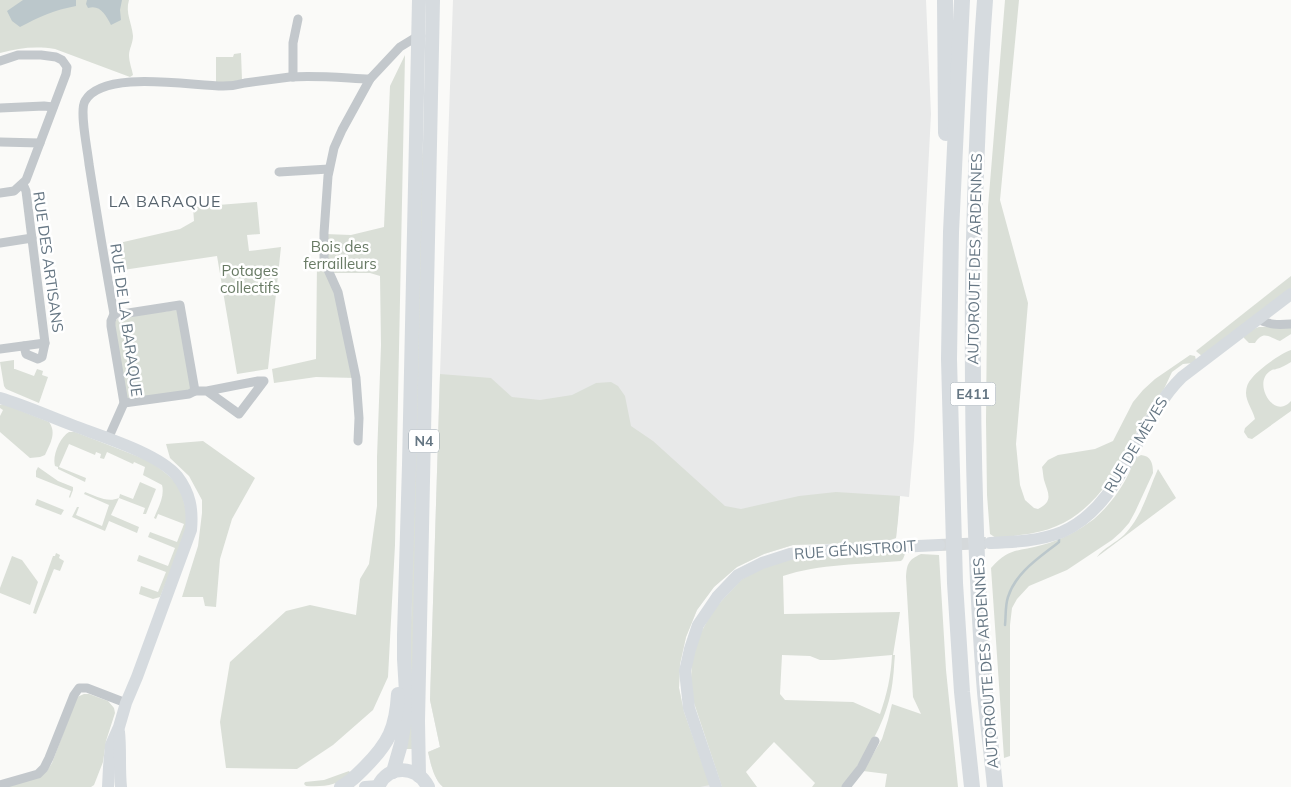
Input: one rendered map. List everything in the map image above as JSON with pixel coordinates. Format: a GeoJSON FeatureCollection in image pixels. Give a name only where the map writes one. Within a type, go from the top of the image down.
{"type":"FeatureCollection","features":[{"type":"Feature","properties":{"kind":"highway"},"geometry":{"type":"LineString","coordinates":[[945,0],[946,125],[944,189],[953,205]]}},
{"type":"Feature","properties":{"kind":"highway","name":"AUTOROUTE DES ARDENNES"},"geometry":{"type":"LineString","coordinates":[[962,0],[951,242],[949,359],[954,573],[962,692],[972,787]]}},
{"type":"Feature","properties":{"kind":"highway","name":"AUTOROUTE DES ARDENNES"},"geometry":{"type":"LineString","coordinates":[[985,0],[976,186],[973,381],[974,478],[985,692],[995,787]]}},
{"type":"Feature","properties":{"kind":"main road","name":"N4"},"geometry":{"type":"LineString","coordinates":[[419,0],[418,721],[424,781]]}},
{"type":"Feature","properties":{"kind":"main road","name":"N4"},"geometry":{"type":"LineString","coordinates":[[424,781],[413,772],[406,770],[393,772],[401,744],[406,713],[404,659],[420,37],[433,0]]}},
{"type":"Feature","properties":{"kind":"main road"},"geometry":{"type":"LineString","coordinates":[[342,787],[357,776],[377,755],[388,739],[396,712],[399,679],[404,659]]}},
{"type":"Feature","properties":{"kind":"main road"},"geometry":{"type":"LineString","coordinates":[[374,787],[384,777],[393,772]]}},
{"type":"Feature","properties":{"kind":"street"},"geometry":{"type":"LineString","coordinates":[[293,77],[293,43],[298,19]]}},
{"type":"Feature","properties":{"kind":"street"},"geometry":{"type":"LineString","coordinates":[[358,441],[359,418],[356,378],[338,292],[324,261],[324,233],[329,169],[334,148],[342,130],[370,79],[400,47],[420,37]]}},
{"type":"Feature","properties":{"kind":"street"},"geometry":{"type":"LineString","coordinates":[[0,61],[18,55],[41,55],[56,57],[62,60],[67,67],[26,180],[14,191],[0,193]]}},
{"type":"Feature","properties":{"kind":"street","name":"RUE DE LA BARAQUE"},"geometry":{"type":"LineString","coordinates":[[108,439],[124,404],[111,326],[114,314],[98,227],[86,142],[83,116],[85,100],[101,87],[127,82],[225,87],[293,77],[370,79]]}},
{"type":"Feature","properties":{"kind":"street"},"geometry":{"type":"LineString","coordinates":[[0,108],[44,106],[53,108]]}},
{"type":"Feature","properties":{"kind":"street"},"geometry":{"type":"LineString","coordinates":[[0,142],[40,143]]}},
{"type":"Feature","properties":{"kind":"street"},"geometry":{"type":"LineString","coordinates":[[278,172],[329,169]]}},
{"type":"Feature","properties":{"kind":"street","name":"RUE DES ARTISANS"},"geometry":{"type":"LineString","coordinates":[[23,184],[26,191],[46,343]]}},
{"type":"Feature","properties":{"kind":"street"},"geometry":{"type":"LineString","coordinates":[[0,243],[32,238]]}},
{"type":"Feature","properties":{"kind":"street","name":"RUE DE MÈVES"},"geometry":{"type":"LineString","coordinates":[[990,543],[1021,541],[1050,536],[1062,532],[1084,518],[1113,487],[1152,417],[1172,386],[1291,294]]}},
{"type":"Feature","properties":{"kind":"street"},"geometry":{"type":"LineString","coordinates":[[114,314],[180,305],[195,391]]}},
{"type":"Feature","properties":{"kind":"street"},"geometry":{"type":"LineString","coordinates":[[1257,320],[1268,324],[1291,324]]}},
{"type":"Feature","properties":{"kind":"street"},"geometry":{"type":"LineString","coordinates":[[0,349],[46,343],[42,357],[38,359],[26,354],[24,346]]}},
{"type":"Feature","properties":{"kind":"street"},"geometry":{"type":"LineString","coordinates":[[124,404],[264,381],[239,414],[207,391]]}},
{"type":"Feature","properties":{"kind":"street"},"geometry":{"type":"LineString","coordinates":[[0,398],[145,454],[176,475],[184,487],[189,500],[192,514],[192,530],[111,745],[108,787]]}},
{"type":"Feature","properties":{"kind":"street","name":"RUE GÉNISTROIT"},"geometry":{"type":"LineString","coordinates":[[716,787],[689,708],[685,671],[698,625],[717,597],[744,572],[762,563],[790,554],[939,545]]}},
{"type":"Feature","properties":{"kind":"street"},"geometry":{"type":"LineString","coordinates":[[0,785],[38,774],[44,768],[74,695],[79,688],[87,688],[126,703]]}},
{"type":"Feature","properties":{"kind":"street"},"geometry":{"type":"LineString","coordinates":[[119,727],[121,787]]}},
{"type":"Feature","properties":{"kind":"street"},"geometry":{"type":"LineString","coordinates":[[846,787],[861,768],[875,741]]}},
{"type":"Feature","properties":{"kind":"shaded area"},"geometry":{"type":"Polygon","coordinates":[[[23,0],[76,0],[76,6],[47,14],[20,27],[12,21],[7,11],[23,0]]]}},
{"type":"Feature","properties":{"kind":"shaded area"},"geometry":{"type":"Polygon","coordinates":[[[87,0],[122,0],[121,20],[111,25],[105,14],[99,9],[88,8],[87,0]]]}},
{"type":"Feature","properties":{"kind":"shaded area"},"geometry":{"type":"Polygon","coordinates":[[[453,0],[926,0],[931,114],[914,440],[909,497],[900,496],[896,538],[884,542],[793,545],[764,554],[737,567],[714,587],[697,610],[686,637],[680,664],[679,688],[684,712],[710,787],[443,787],[438,782],[431,765],[428,752],[440,747],[430,700],[453,0]]]}},
{"type":"Feature","properties":{"kind":"green space"},"geometry":{"type":"Polygon","coordinates":[[[0,0],[129,0],[128,14],[133,36],[129,58],[133,75],[130,77],[55,49],[27,48],[0,53],[0,0]]]}},
{"type":"Feature","properties":{"kind":"green space"},"geometry":{"type":"Polygon","coordinates":[[[1005,0],[1019,0],[1000,200],[1028,303],[1016,444],[1020,485],[1025,500],[1038,509],[1048,500],[1042,467],[1048,460],[1058,455],[1095,449],[1113,441],[1133,402],[1143,390],[1155,379],[1190,355],[1195,356],[1196,360],[1193,363],[1183,364],[1172,372],[1112,478],[1081,512],[1047,530],[996,538],[990,534],[987,495],[988,207],[1005,0]]]}},
{"type":"Feature","properties":{"kind":"green space"},"geometry":{"type":"Polygon","coordinates":[[[241,53],[242,80],[216,84],[216,57],[233,57],[234,54],[241,53]]]}},
{"type":"Feature","properties":{"kind":"green space","name":"Bois des ferrailleurs"},"geometry":{"type":"Polygon","coordinates":[[[405,55],[395,545],[388,677],[373,710],[333,745],[297,769],[226,768],[220,722],[230,662],[286,611],[310,605],[356,615],[360,579],[369,564],[377,506],[381,345],[380,276],[370,273],[332,273],[325,260],[325,234],[351,235],[384,227],[390,86],[405,55]]]}},
{"type":"Feature","properties":{"kind":"green space"},"geometry":{"type":"Polygon","coordinates":[[[422,148],[424,163],[415,749],[404,749],[410,663],[422,148]]]}},
{"type":"Feature","properties":{"kind":"green space","name":"Potages collectifs"},"geometry":{"type":"Polygon","coordinates":[[[257,202],[260,234],[247,235],[249,251],[281,247],[268,369],[237,374],[217,256],[123,270],[119,243],[180,229],[194,221],[193,207],[257,202]]]}},
{"type":"Feature","properties":{"kind":"green space"},"geometry":{"type":"Polygon","coordinates":[[[324,261],[338,292],[356,378],[316,377],[274,383],[272,369],[316,359],[317,262],[324,261]]]}},
{"type":"Feature","properties":{"kind":"green space"},"geometry":{"type":"Polygon","coordinates":[[[1291,276],[1291,288],[1202,356],[1196,351],[1291,276]]]}},
{"type":"Feature","properties":{"kind":"green space"},"geometry":{"type":"Polygon","coordinates":[[[177,310],[191,385],[190,389],[127,400],[114,322],[120,317],[177,310]]]}},
{"type":"Feature","properties":{"kind":"green space"},"geometry":{"type":"Polygon","coordinates":[[[1259,327],[1291,327],[1291,334],[1280,341],[1264,336],[1255,343],[1249,343],[1244,336],[1259,327]]]}},
{"type":"Feature","properties":{"kind":"green space"},"geometry":{"type":"Polygon","coordinates":[[[1291,350],[1291,362],[1266,374],[1263,387],[1269,400],[1278,407],[1287,405],[1291,401],[1291,411],[1252,439],[1248,438],[1244,432],[1245,428],[1255,419],[1246,396],[1248,383],[1264,366],[1291,350]]]}},
{"type":"Feature","properties":{"kind":"green space"},"geometry":{"type":"Polygon","coordinates":[[[14,360],[14,369],[34,376],[37,369],[43,371],[42,375],[48,377],[39,403],[6,389],[4,386],[0,362],[14,360]]]}},
{"type":"Feature","properties":{"kind":"green space"},"geometry":{"type":"Polygon","coordinates":[[[440,374],[491,378],[512,397],[540,400],[572,395],[596,383],[611,382],[618,386],[625,396],[631,426],[653,441],[725,506],[741,509],[799,496],[836,492],[900,496],[896,538],[884,542],[793,545],[764,554],[737,567],[714,587],[697,610],[686,637],[680,664],[679,688],[684,712],[710,785],[700,787],[443,787],[437,779],[428,752],[440,747],[430,700],[440,374]]]}},
{"type":"Feature","properties":{"kind":"green space"},"geometry":{"type":"Polygon","coordinates":[[[4,404],[49,422],[53,434],[45,455],[30,458],[0,432],[0,416],[3,410],[0,408],[0,405],[4,404]]]}},
{"type":"Feature","properties":{"kind":"green space"},"geometry":{"type":"Polygon","coordinates":[[[69,432],[75,432],[152,462],[175,481],[182,494],[186,510],[187,532],[160,597],[153,599],[139,594],[141,586],[158,592],[166,572],[137,561],[139,555],[168,566],[175,548],[148,537],[150,532],[177,542],[184,524],[158,514],[156,519],[154,518],[162,498],[162,485],[143,475],[145,467],[134,462],[133,464],[107,452],[104,459],[100,458],[101,454],[96,452],[95,455],[69,444],[59,467],[86,478],[85,482],[58,469],[54,462],[56,452],[60,442],[69,432]]]}},
{"type":"Feature","properties":{"kind":"green space"},"geometry":{"type":"Polygon","coordinates":[[[203,441],[255,478],[232,519],[220,559],[216,607],[205,606],[203,597],[182,597],[198,546],[202,500],[189,476],[170,458],[166,444],[203,441]]]}},
{"type":"Feature","properties":{"kind":"green space"},"geometry":{"type":"Polygon","coordinates":[[[1141,455],[1151,461],[1153,473],[1129,523],[1112,540],[1067,570],[1029,586],[1017,599],[1012,608],[1010,625],[1010,756],[1004,758],[991,568],[1009,553],[1056,541],[1094,519],[1114,498],[1126,480],[1134,460],[1141,455]]]}},
{"type":"Feature","properties":{"kind":"green space"},"geometry":{"type":"Polygon","coordinates":[[[38,467],[58,481],[73,487],[70,498],[71,491],[36,477],[38,467]]]}},
{"type":"Feature","properties":{"kind":"green space"},"geometry":{"type":"Polygon","coordinates":[[[1158,469],[1176,498],[1097,557],[1121,538],[1136,520],[1158,469]]]}},
{"type":"Feature","properties":{"kind":"green space"},"geometry":{"type":"Polygon","coordinates":[[[140,482],[156,489],[146,514],[143,514],[145,508],[119,498],[120,494],[133,499],[140,482]]]}},
{"type":"Feature","properties":{"kind":"green space"},"geometry":{"type":"Polygon","coordinates":[[[85,492],[110,500],[119,498],[111,515],[139,527],[137,533],[109,521],[105,531],[72,517],[77,507],[79,507],[76,515],[102,526],[109,505],[84,494],[85,492]]]}},
{"type":"Feature","properties":{"kind":"green space"},"geometry":{"type":"Polygon","coordinates":[[[37,499],[64,510],[61,515],[35,505],[37,499]]]}},
{"type":"Feature","properties":{"kind":"green space"},"geometry":{"type":"Polygon","coordinates":[[[902,552],[905,554],[901,561],[826,567],[783,576],[784,614],[900,612],[893,655],[895,655],[891,693],[887,708],[868,749],[843,787],[812,787],[815,783],[774,742],[746,772],[757,787],[722,787],[693,700],[692,661],[697,640],[713,610],[742,579],[768,565],[789,558],[902,552]],[[782,655],[780,694],[785,700],[853,702],[880,714],[888,685],[892,655],[834,660],[820,660],[810,656],[782,655]]]}},
{"type":"Feature","properties":{"kind":"green space"},"geometry":{"type":"Polygon","coordinates":[[[56,553],[64,561],[60,571],[54,569],[36,614],[33,613],[53,556],[56,553]]]}},
{"type":"Feature","properties":{"kind":"green space"},"geometry":{"type":"Polygon","coordinates":[[[921,554],[939,555],[946,670],[958,787],[885,787],[887,774],[863,771],[882,739],[892,704],[921,714],[913,697],[906,577],[909,563],[913,558],[921,554]]]}},
{"type":"Feature","properties":{"kind":"green space"},"geometry":{"type":"Polygon","coordinates":[[[12,556],[22,560],[38,582],[30,605],[0,593],[0,588],[12,556]]]}},
{"type":"Feature","properties":{"kind":"green space"},"geometry":{"type":"Polygon","coordinates":[[[84,694],[108,701],[114,708],[115,713],[106,741],[103,762],[94,785],[91,787],[7,787],[47,771],[52,763],[77,697],[84,694]]]}},
{"type":"Feature","properties":{"kind":"green space"},"geometry":{"type":"Polygon","coordinates":[[[349,771],[352,775],[331,785],[306,786],[304,784],[305,782],[324,780],[349,771]]]}},
{"type":"Feature","properties":{"kind":"waterway"},"geometry":{"type":"LineString","coordinates":[[1005,625],[1007,600],[1012,588],[1022,573],[1059,542],[1059,538]]}},
{"type":"Feature","properties":{"kind":"tunnel"},"geometry":{"type":"LineString","coordinates":[[939,545],[986,543]]}},
{"type":"Feature","properties":{"kind":"district","name":"LA BARAQUE"},"geometry":{"type":"Point","coordinates":[165,201]}}]}
